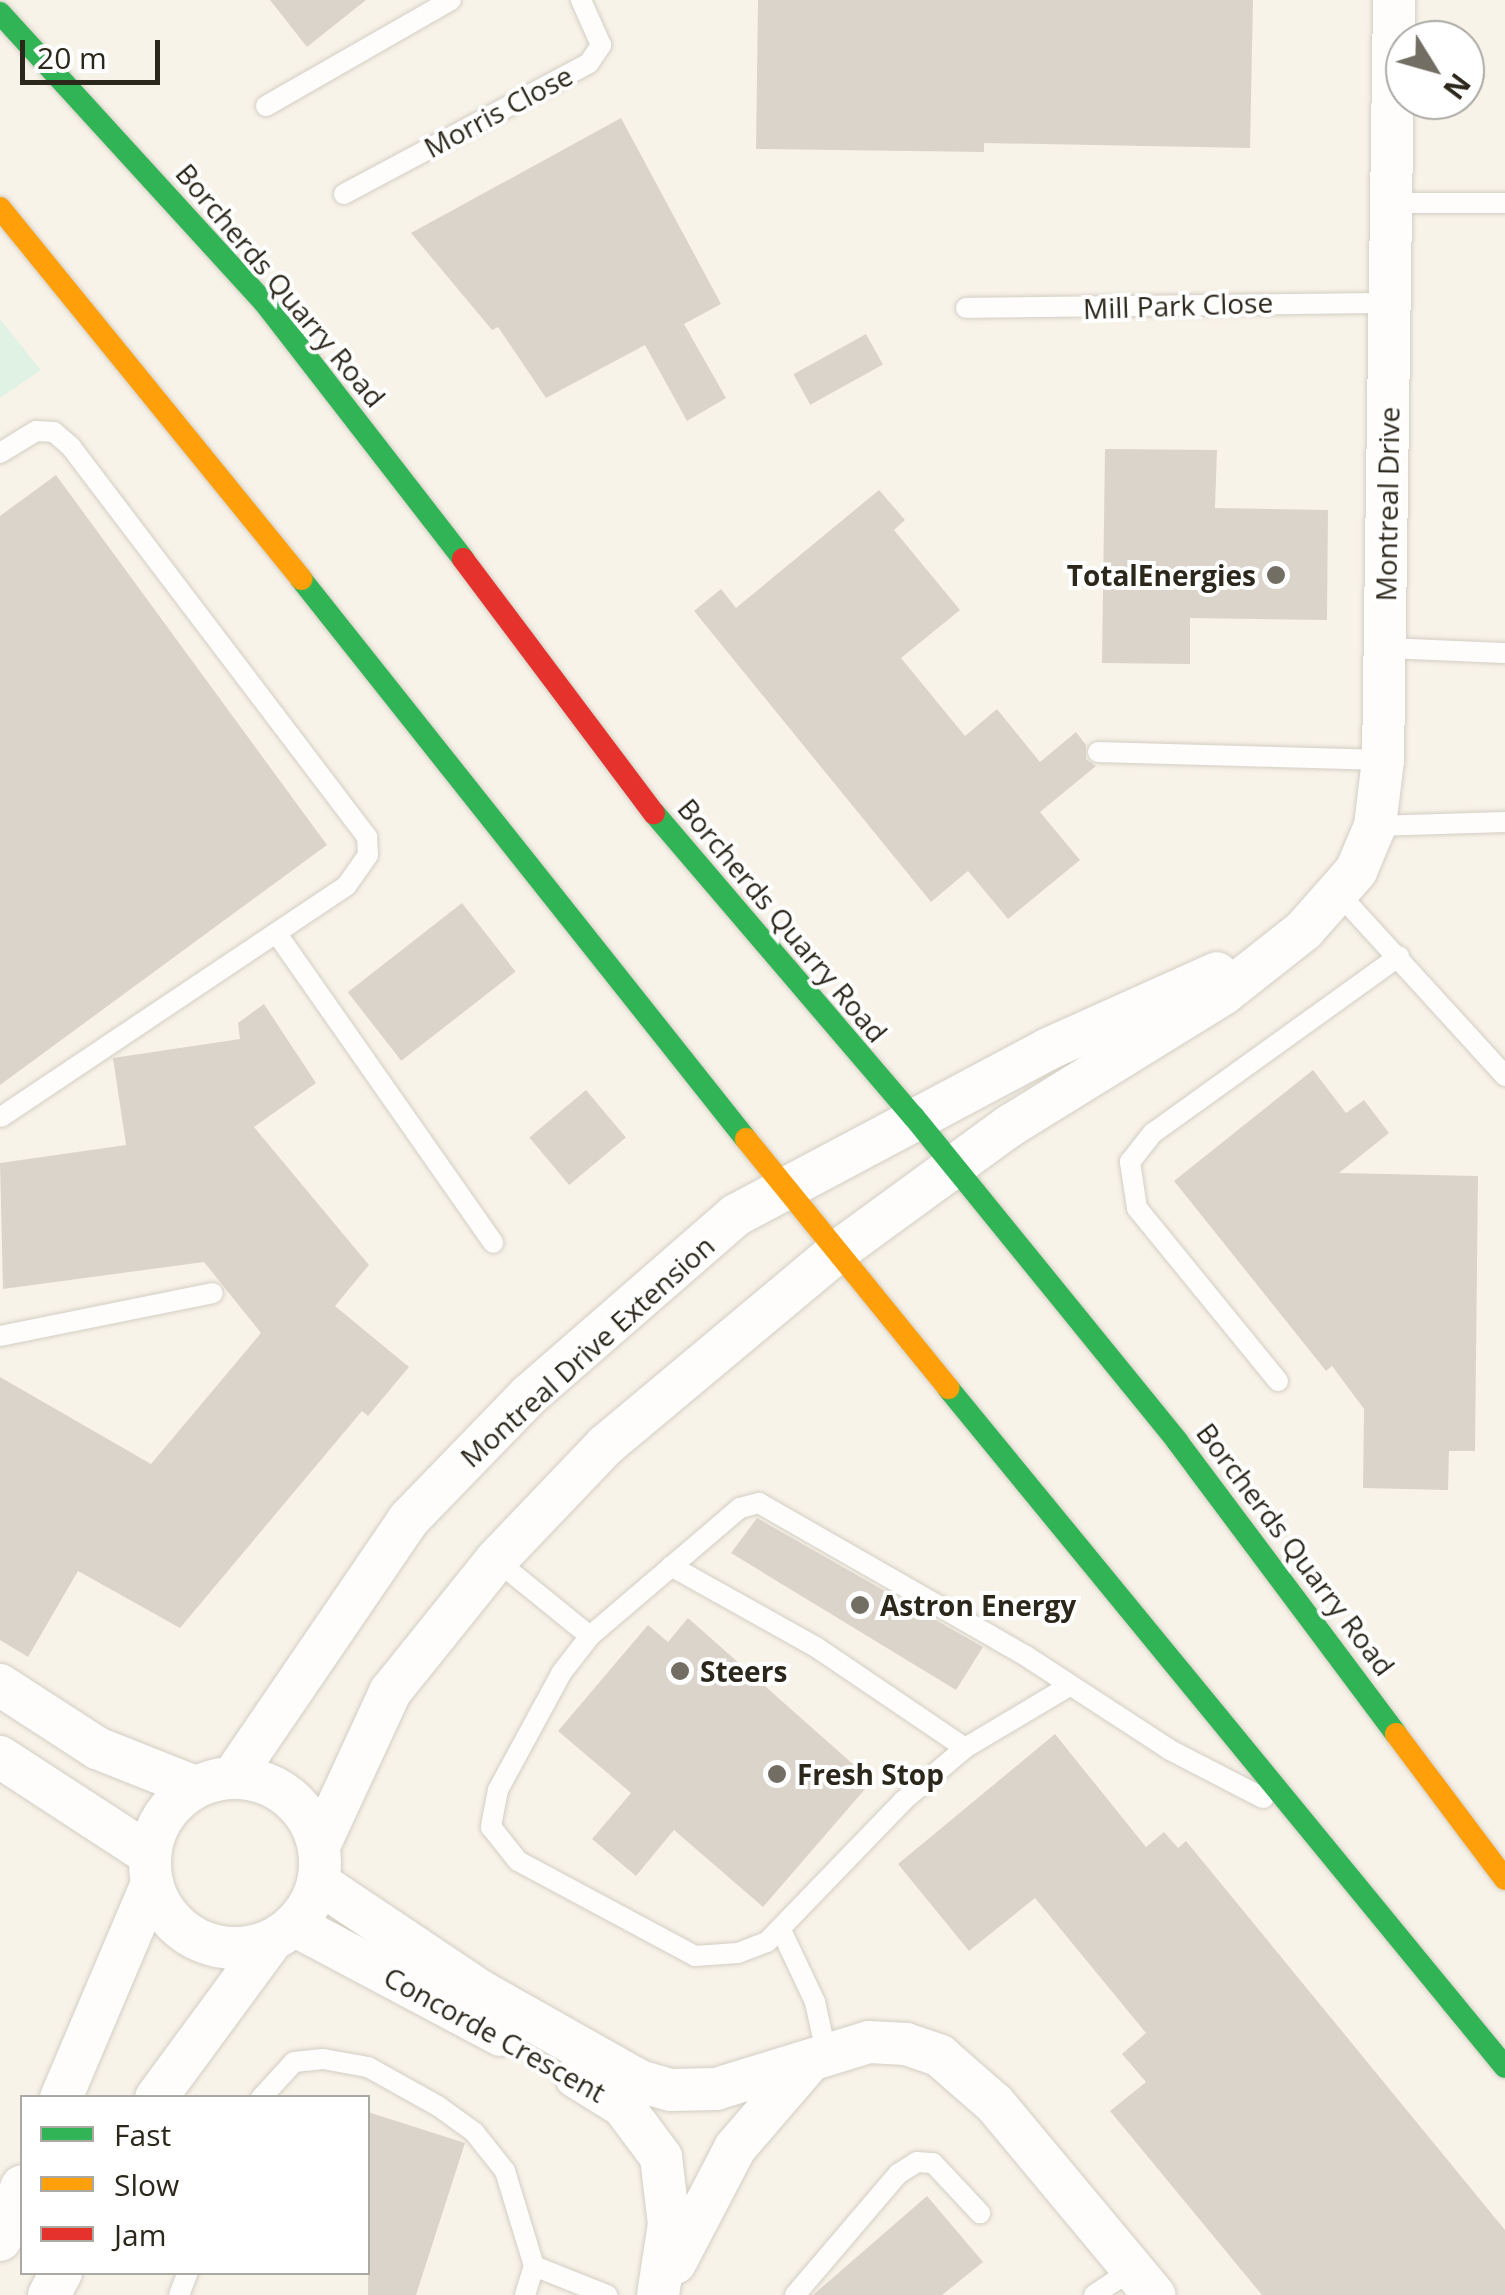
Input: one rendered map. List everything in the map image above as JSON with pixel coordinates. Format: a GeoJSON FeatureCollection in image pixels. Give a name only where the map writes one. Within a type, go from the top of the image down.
{"type":"FeatureCollection","features":[{"type":"Feature","properties":{"kind":"main road","name":"Borcherds Quarry Road"},"geometry":{"type":"LineString","coordinates":[[0,12],[264,302],[426,508],[622,776],[914,1117],[1177,1441],[1505,1879]]}},
{"type":"Feature","properties":{"kind":"main road"},"geometry":{"type":"LineString","coordinates":[[0,208],[580,923],[786,1189],[1505,2066]]}},
{"type":"Feature","properties":{"kind":"street","name":"Montreal Drive"},"geometry":{"type":"LineString","coordinates":[[838,1252],[1011,1125],[1223,994],[1340,895],[1375,826],[1382,760],[1385,648],[1394,0]]}},
{"type":"Feature","properties":{"kind":"street","name":"Montreal Drive"},"geometry":{"type":"LineString","coordinates":[[914,1117],[1173,990],[1261,960]]}},
{"type":"Feature","properties":{"kind":"street","name":"Montreal Drive Extension"},"geometry":{"type":"LineString","coordinates":[[214,1782],[419,1508],[529,1395],[706,1240],[786,1189],[914,1117]]}},
{"type":"Feature","properties":{"kind":"street"},"geometry":{"type":"LineString","coordinates":[[158,2095],[283,1932],[319,1864],[390,1692],[496,1560],[606,1445],[838,1252]]}},
{"type":"Feature","properties":{"kind":"street"},"geometry":{"type":"LineString","coordinates":[[0,1685],[97,1748],[214,1782],[276,1788],[296,1802],[319,1864]]}},
{"type":"Feature","properties":{"kind":"street"},"geometry":{"type":"LineString","coordinates":[[0,1757],[150,1869],[161,1908],[199,1941],[248,1947],[283,1932]]}},
{"type":"Feature","properties":{"kind":"street"},"geometry":{"type":"LineString","coordinates":[[63,2095],[150,1869],[162,1817],[214,1782]]}},
{"type":"Feature","properties":{"kind":"street","name":"Concorde Crescent"},"geometry":{"type":"LineString","coordinates":[[319,1864],[482,1992],[639,2082],[702,2091],[869,2042],[906,2044],[940,2056],[995,2104],[1144,2282]]}},
{"type":"Feature","properties":{"kind":"street","name":"Concorde Crescent"},"geometry":{"type":"LineString","coordinates":[[283,1932],[600,2091],[646,2128],[669,2188],[659,2294]]}},
{"type":"Feature","properties":{"kind":"street","name":"Concorde Crescent"},"geometry":{"type":"LineString","coordinates":[[659,2294],[735,2148],[818,2057]]}},
{"type":"Feature","properties":{"kind":"street"},"geometry":{"type":"LineString","coordinates":[[0,2240],[20,2191]]}},
{"type":"Feature","properties":{"kind":"lane"},"geometry":{"type":"LineString","coordinates":[[266,106],[451,0]]}},
{"type":"Feature","properties":{"kind":"lane","name":"Morris Close"},"geometry":{"type":"LineString","coordinates":[[344,194],[588,62],[601,44],[581,0]]}},
{"type":"Feature","properties":{"kind":"lane"},"geometry":{"type":"LineString","coordinates":[[1390,204],[1505,203]]}},
{"type":"Feature","properties":{"kind":"lane","name":"Mill Park Close"},"geometry":{"type":"LineString","coordinates":[[966,308],[1390,303]]}},
{"type":"Feature","properties":{"kind":"lane"},"geometry":{"type":"LineString","coordinates":[[0,453],[36,431],[54,432],[71,447],[367,837],[368,855],[346,886],[1,1117]]}},
{"type":"Feature","properties":{"kind":"lane"},"geometry":{"type":"LineString","coordinates":[[1385,648],[1505,653]]}},
{"type":"Feature","properties":{"kind":"lane"},"geometry":{"type":"LineString","coordinates":[[1098,752],[1382,760]]}},
{"type":"Feature","properties":{"kind":"lane"},"geometry":{"type":"LineString","coordinates":[[1375,826],[1505,822]]}},
{"type":"Feature","properties":{"kind":"lane"},"geometry":{"type":"LineString","coordinates":[[1340,895],[1505,1076]]}},
{"type":"Feature","properties":{"kind":"lane"},"geometry":{"type":"LineString","coordinates":[[277,934],[492,1243]]}},
{"type":"Feature","properties":{"kind":"lane"},"geometry":{"type":"LineString","coordinates":[[1278,1382],[1136,1208],[1130,1162],[1154,1133],[1399,956]]}},
{"type":"Feature","properties":{"kind":"lane"},"geometry":{"type":"LineString","coordinates":[[0,1336],[214,1293]]}},
{"type":"Feature","properties":{"kind":"lane"},"geometry":{"type":"LineString","coordinates":[[1069,1686],[965,1748],[904,1800],[781,1930],[738,1954],[688,1954],[518,1861],[495,1839],[490,1816],[498,1790],[562,1672],[590,1636],[740,1508],[759,1503],[1069,1686],[1186,1758],[1294,1812]]}},
{"type":"Feature","properties":{"kind":"lane"},"geometry":{"type":"LineString","coordinates":[[496,1560],[590,1636]]}},
{"type":"Feature","properties":{"kind":"lane"},"geometry":{"type":"LineString","coordinates":[[671,1566],[816,1647],[965,1748]]}},
{"type":"Feature","properties":{"kind":"lane"},"geometry":{"type":"LineString","coordinates":[[781,1930],[815,2002],[818,2057]]}},
{"type":"Feature","properties":{"kind":"lane"},"geometry":{"type":"LineString","coordinates":[[263,2095],[294,2062],[322,2059],[368,2068],[438,2106],[474,2132],[505,2170],[534,2266],[525,2295]]}},
{"type":"Feature","properties":{"kind":"lane"},"geometry":{"type":"LineString","coordinates":[[796,2295],[898,2174],[917,2162],[932,2162],[980,2213]]}},
{"type":"Feature","properties":{"kind":"lane"},"geometry":{"type":"LineString","coordinates":[[534,2266],[607,2295]]}},
{"type":"Feature","properties":{"kind":"lane"},"geometry":{"type":"LineString","coordinates":[[1094,2295],[1144,2282]]}},
{"type":"Feature","properties":{"kind":"green space"},"geometry":{"type":"Polygon","coordinates":[[[0,319],[41,370],[0,398],[0,319]]]}},
{"type":"Feature","properties":{"kind":"building"},"geometry":{"type":"Polygon","coordinates":[[[270,0],[366,0],[307,47],[270,0]]]}},
{"type":"Feature","properties":{"kind":"building"},"geometry":{"type":"Polygon","coordinates":[[[758,0],[1253,0],[1250,148],[984,143],[984,152],[756,149],[758,0]]]}},
{"type":"Feature","properties":{"kind":"building"},"geometry":{"type":"Polygon","coordinates":[[[621,118],[721,304],[684,324],[726,398],[687,421],[645,345],[546,398],[498,327],[492,330],[411,233],[621,118]]]}},
{"type":"Feature","properties":{"kind":"building"},"geometry":{"type":"Polygon","coordinates":[[[866,334],[883,365],[810,405],[793,374],[866,334]]]}},
{"type":"Feature","properties":{"kind":"building"},"geometry":{"type":"Polygon","coordinates":[[[1105,449],[1217,450],[1215,508],[1328,510],[1327,620],[1190,618],[1190,664],[1102,663],[1105,449]]]}},
{"type":"Feature","properties":{"kind":"building"},"geometry":{"type":"Polygon","coordinates":[[[56,475],[327,845],[0,1085],[0,516],[56,475]]]}},
{"type":"Feature","properties":{"kind":"building"},"geometry":{"type":"Polygon","coordinates":[[[879,490],[905,520],[894,530],[960,610],[901,658],[965,736],[997,709],[1040,762],[1076,732],[1086,745],[1086,759],[1096,766],[1040,812],[1080,860],[1008,919],[968,871],[931,902],[694,611],[721,589],[736,608],[879,490]]]}},
{"type":"Feature","properties":{"kind":"building"},"geometry":{"type":"Polygon","coordinates":[[[462,903],[516,972],[401,1061],[348,992],[462,903]]]}},
{"type":"Feature","properties":{"kind":"building"},"geometry":{"type":"Polygon","coordinates":[[[264,1004],[316,1083],[254,1127],[369,1265],[335,1306],[409,1367],[368,1416],[362,1411],[180,1628],[78,1571],[28,1657],[0,1640],[0,1377],[151,1464],[261,1333],[204,1262],[3,1289],[0,1163],[126,1145],[113,1058],[240,1039],[238,1023],[264,1004]]]}},
{"type":"Feature","properties":{"kind":"building"},"geometry":{"type":"Polygon","coordinates":[[[1313,1070],[1346,1113],[1364,1100],[1389,1133],[1339,1173],[1478,1176],[1475,1451],[1449,1451],[1448,1490],[1363,1488],[1364,1409],[1332,1366],[1326,1371],[1174,1181],[1313,1070]]]}},
{"type":"Feature","properties":{"kind":"building"},"geometry":{"type":"Polygon","coordinates":[[[586,1090],[626,1137],[569,1185],[529,1138],[586,1090]]]}},
{"type":"Feature","properties":{"kind":"building"},"geometry":{"type":"Polygon","coordinates":[[[757,1518],[983,1647],[956,1690],[731,1553],[757,1518]]]}},
{"type":"Feature","properties":{"kind":"building"},"geometry":{"type":"Polygon","coordinates":[[[688,1618],[872,1781],[763,1907],[674,1830],[636,1876],[592,1839],[631,1793],[558,1731],[648,1625],[668,1642],[688,1618]]]}},
{"type":"Feature","properties":{"kind":"building"},"geometry":{"type":"Polygon","coordinates":[[[1055,1734],[1146,1847],[1164,1832],[1178,1848],[1186,1841],[1505,2230],[1505,2295],[1262,2295],[1110,2111],[1146,2082],[1122,2054],[1146,2033],[1035,1898],[969,1951],[898,1864],[1055,1734]]]}},
{"type":"Feature","properties":{"kind":"building"},"geometry":{"type":"Polygon","coordinates":[[[370,2113],[465,2143],[416,2295],[368,2295],[370,2113]]]}},
{"type":"Feature","properties":{"kind":"building"},"geometry":{"type":"Polygon","coordinates":[[[927,2196],[983,2262],[942,2295],[813,2295],[927,2196]]]}},
{"type":"Feature","properties":{"kind":"traffic: fast"},"geometry":{"type":"LineString","coordinates":[[0,13],[264,302],[463,559]]}},
{"type":"Feature","properties":{"kind":"traffic: fast"},"geometry":{"type":"LineString","coordinates":[[301,579],[746,1139]]}},
{"type":"Feature","properties":{"kind":"traffic: fast"},"geometry":{"type":"LineString","coordinates":[[654,813],[914,1117],[1177,1441],[1396,1734]]}},
{"type":"Feature","properties":{"kind":"traffic: fast"},"geometry":{"type":"LineString","coordinates":[[948,1388],[1505,2067]]}},
{"type":"Feature","properties":{"kind":"traffic: slow"},"geometry":{"type":"LineString","coordinates":[[0,208],[301,579]]}},
{"type":"Feature","properties":{"kind":"traffic: slow"},"geometry":{"type":"LineString","coordinates":[[746,1139],[948,1388]]}},
{"type":"Feature","properties":{"kind":"traffic: slow"},"geometry":{"type":"LineString","coordinates":[[1396,1734],[1505,1879]]}},
{"type":"Feature","properties":{"kind":"traffic: jam"},"geometry":{"type":"LineString","coordinates":[[463,559],[654,813]]}},
{"type":"Feature","properties":{"kind":"place","name":"TotalEnergies"},"geometry":{"type":"Point","coordinates":[1276,575]}},
{"type":"Feature","properties":{"kind":"place","name":"Astron Energy"},"geometry":{"type":"Point","coordinates":[860,1605]}},
{"type":"Feature","properties":{"kind":"place","name":"Steers"},"geometry":{"type":"Point","coordinates":[680,1671]}},
{"type":"Feature","properties":{"kind":"place","name":"Fresh Stop"},"geometry":{"type":"Point","coordinates":[777,1774]}}]}
